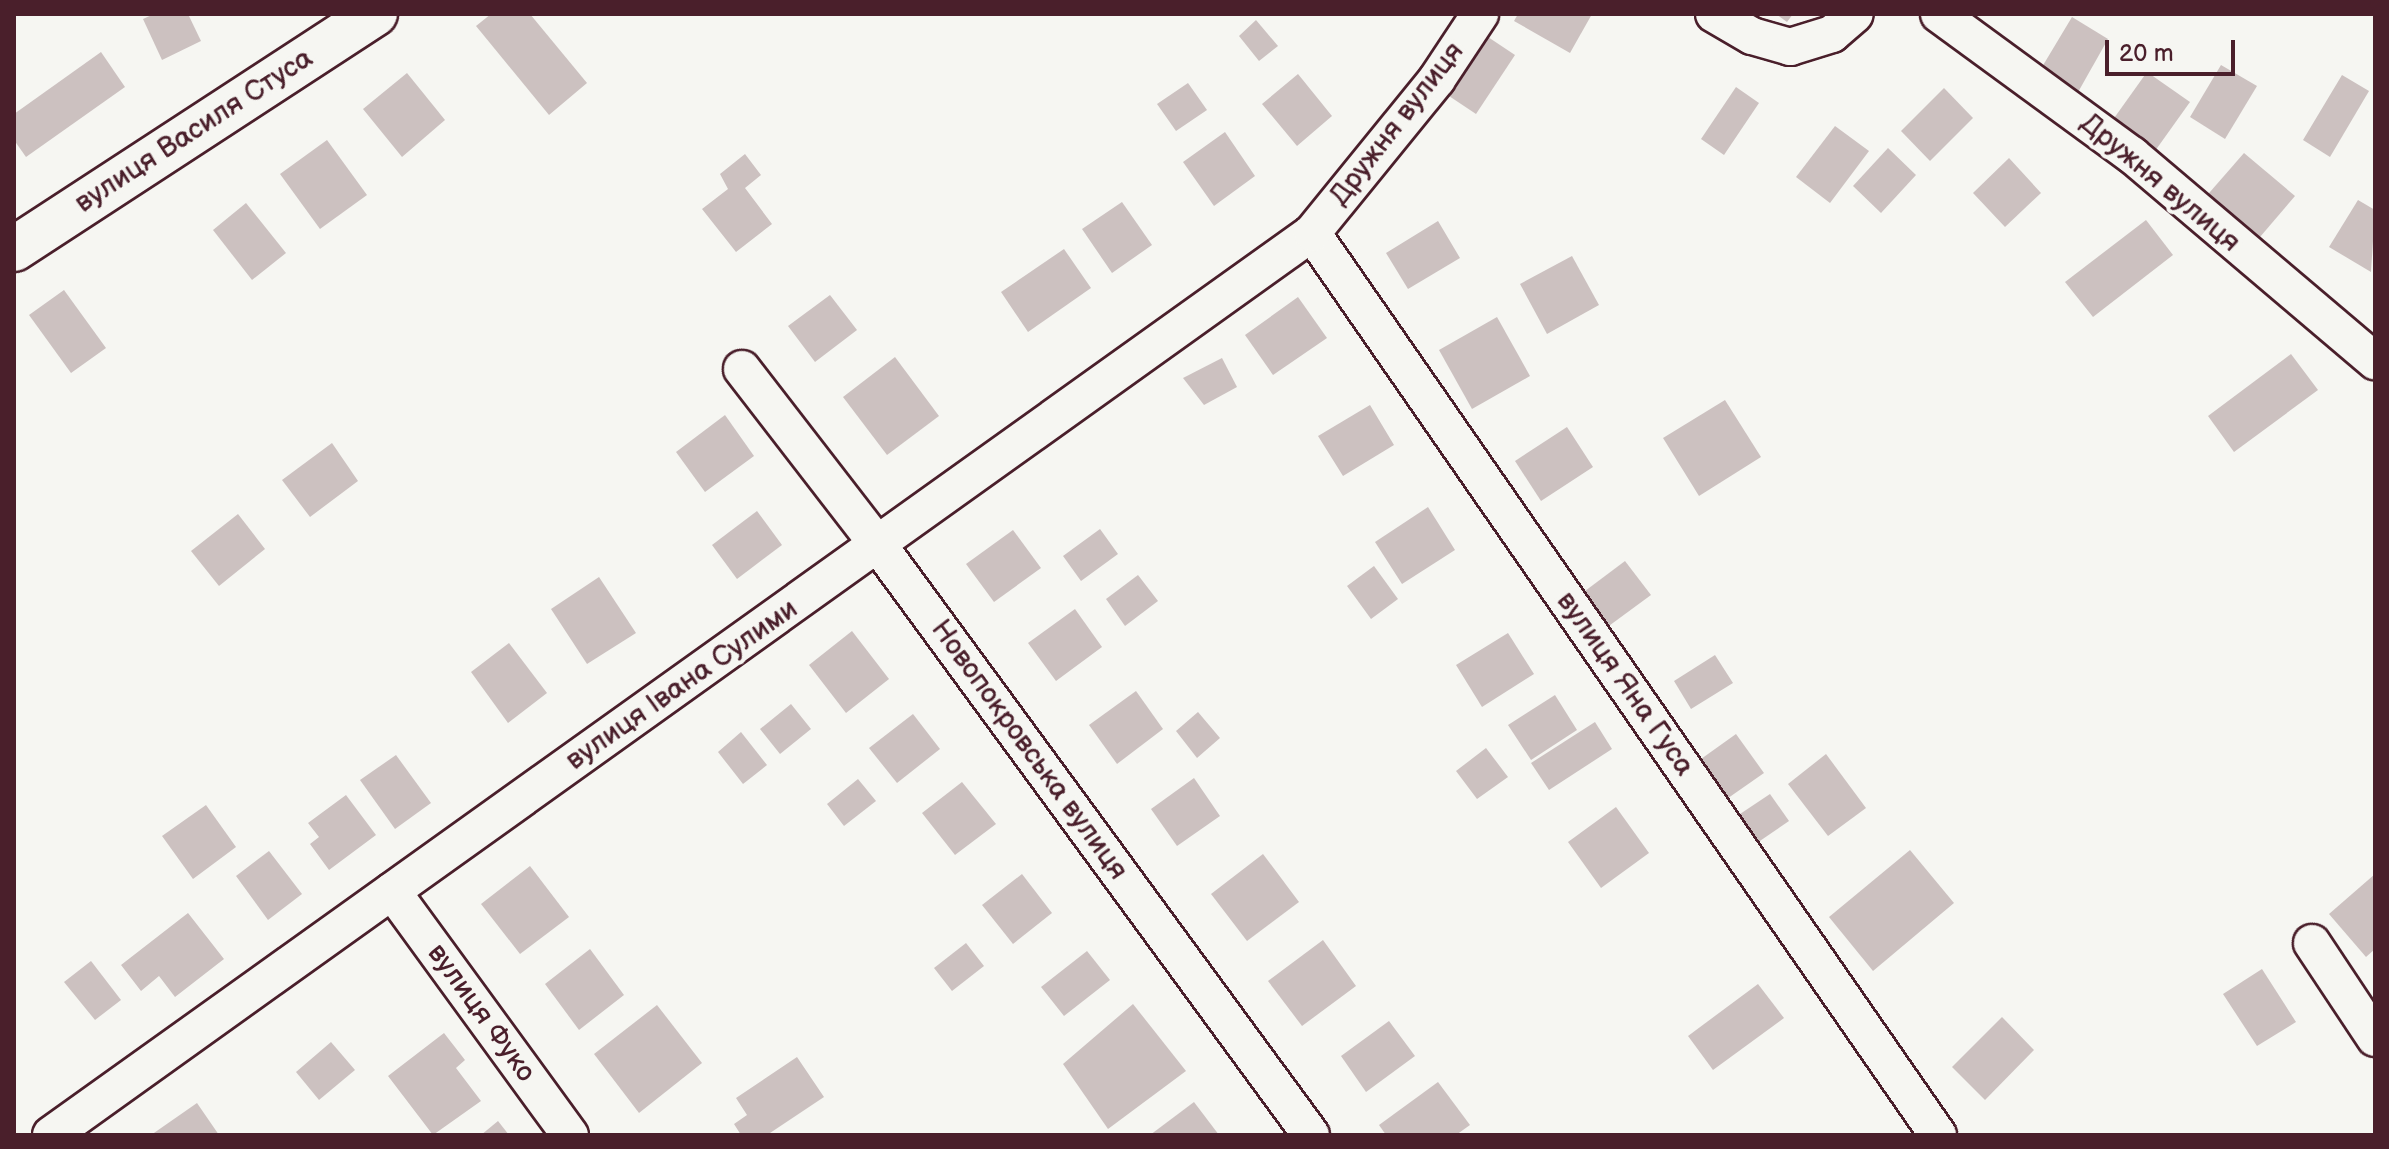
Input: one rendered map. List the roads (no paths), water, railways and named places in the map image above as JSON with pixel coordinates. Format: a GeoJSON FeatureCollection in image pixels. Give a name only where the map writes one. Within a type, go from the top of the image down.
{"type":"FeatureCollection","features":[{"type":"Feature","properties":{"kind":"main road","name":"вулиця Василя Стуса"},"geometry":{"type":"LineString","coordinates":[[14,249],[375,14]]}},
{"type":"Feature","properties":{"kind":"street","name":"Дружня вулиця"},"geometry":{"type":"LineString","coordinates":[[1312,233],[1437,79],[1480,14]]}},
{"type":"Feature","properties":{"kind":"street"},"geometry":{"type":"LineString","coordinates":[[1714,14],[1752,36],[1790,47],[1832,34],[1855,14]]}},
{"type":"Feature","properties":{"kind":"street","name":"Дружня вулиця"},"geometry":{"type":"LineString","coordinates":[[1939,14],[2132,155],[2375,361]]}},
{"type":"Feature","properties":{"kind":"street","name":"вулиця Івана Сулими"},"geometry":{"type":"LineString","coordinates":[[51,1135],[879,546],[1312,233]]}},
{"type":"Feature","properties":{"kind":"street","name":"вулиця Яна Гуса"},"geometry":{"type":"LineString","coordinates":[[1312,233],[1938,1135]]}},
{"type":"Feature","properties":{"kind":"street","name":"Новопокровська вулиця"},"geometry":{"type":"LineString","coordinates":[[742,369],[879,546],[1311,1135]]}},
{"type":"Feature","properties":{"kind":"street","name":"вулиця Фуко"},"geometry":{"type":"LineString","coordinates":[[392,891],[570,1135]]}},
{"type":"Feature","properties":{"kind":"street"},"geometry":{"type":"LineString","coordinates":[[2312,943],[2375,1038]]}}]}
